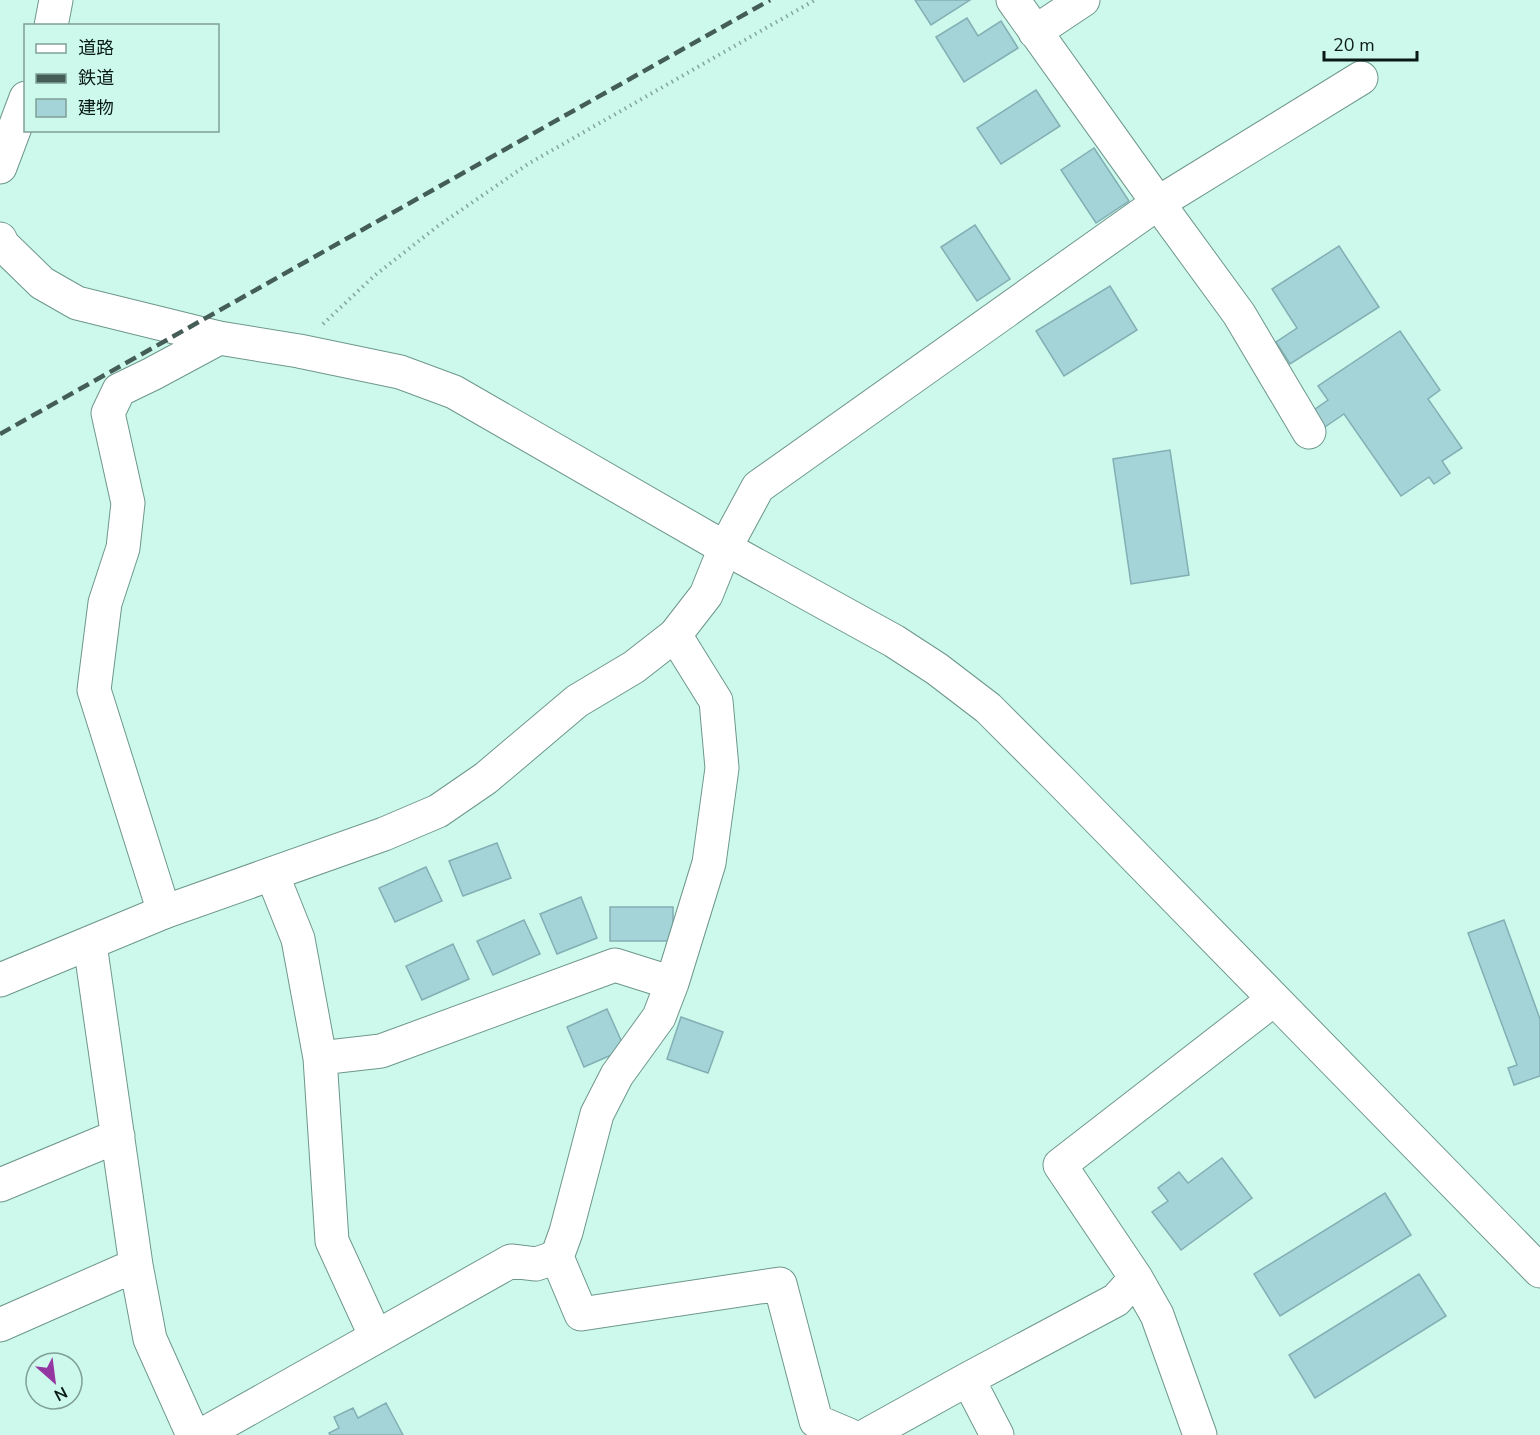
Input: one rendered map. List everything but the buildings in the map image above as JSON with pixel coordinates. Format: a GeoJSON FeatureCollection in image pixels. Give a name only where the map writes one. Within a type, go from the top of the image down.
{"type":"FeatureCollection","features":[{"type":"Feature","properties":{"kind":"street"},"geometry":{"type":"LineString","coordinates":[[51,24],[56,0]]}},
{"type":"Feature","properties":{"kind":"street"},"geometry":{"type":"LineString","coordinates":[[1013,0],[1239,314],[1309,432]]}},
{"type":"Feature","properties":{"kind":"street"},"geometry":{"type":"LineString","coordinates":[[1035,32],[1083,0]]}},
{"type":"Feature","properties":{"kind":"street"},"geometry":{"type":"LineString","coordinates":[[0,980],[164,912],[384,834],[438,812],[486,778],[577,700],[634,667],[675,635],[706,595],[725,548],[758,487],[1158,203],[1361,78]]}},
{"type":"Feature","properties":{"kind":"street"},"geometry":{"type":"LineString","coordinates":[[0,167],[24,103]]}},
{"type":"Feature","properties":{"kind":"street"},"geometry":{"type":"LineString","coordinates":[[0,239],[3,245],[42,283],[77,303],[219,338],[299,351],[400,372],[454,392],[725,548],[894,641],[937,669],[988,708],[1062,781],[1540,1271]]}},
{"type":"Feature","properties":{"kind":"street"},"geometry":{"type":"LineString","coordinates":[[164,912],[94,690],[105,603],[123,548],[128,503],[108,412],[119,390],[219,338]]}},
{"type":"Feature","properties":{"kind":"street"},"geometry":{"type":"LineString","coordinates":[[675,635],[716,700],[722,768],[709,863],[672,983],[659,1017],[617,1075],[597,1114],[566,1232],[557,1257],[581,1314],[780,1284],[816,1421],[849,1435]]}},
{"type":"Feature","properties":{"kind":"street"},"geometry":{"type":"LineString","coordinates":[[272,874],[298,939],[320,1058],[332,1241],[376,1337]]}},
{"type":"Feature","properties":{"kind":"street"},"geometry":{"type":"LineString","coordinates":[[90,944],[136,1265],[150,1339],[193,1435]]}},
{"type":"Feature","properties":{"kind":"street"},"geometry":{"type":"LineString","coordinates":[[320,1058],[381,1051],[615,965],[672,983]]}},
{"type":"Feature","properties":{"kind":"street"},"geometry":{"type":"LineString","coordinates":[[1200,1435],[1158,1315],[1136,1278],[1060,1165],[1274,1000]]}},
{"type":"Feature","properties":{"kind":"street"},"geometry":{"type":"LineString","coordinates":[[0,1185],[118,1136]]}},
{"type":"Feature","properties":{"kind":"street"},"geometry":{"type":"LineString","coordinates":[[202,1435],[511,1261],[536,1264],[557,1257]]}},
{"type":"Feature","properties":{"kind":"street"},"geometry":{"type":"LineString","coordinates":[[0,1324],[136,1265]]}},
{"type":"Feature","properties":{"kind":"street"},"geometry":{"type":"LineString","coordinates":[[867,1435],[1116,1300],[1136,1278]]}},
{"type":"Feature","properties":{"kind":"street"},"geometry":{"type":"LineString","coordinates":[[968,1379],[996,1435]]}},
{"type":"Feature","properties":{"kind":"path"},"geometry":{"type":"LineString","coordinates":[[299,351],[327,319],[374,276],[438,226],[528,164],[815,0]]}},
{"type":"Feature","properties":{"kind":"railway"},"geometry":{"type":"LineString","coordinates":[[0,434],[770,0]]}}]}
